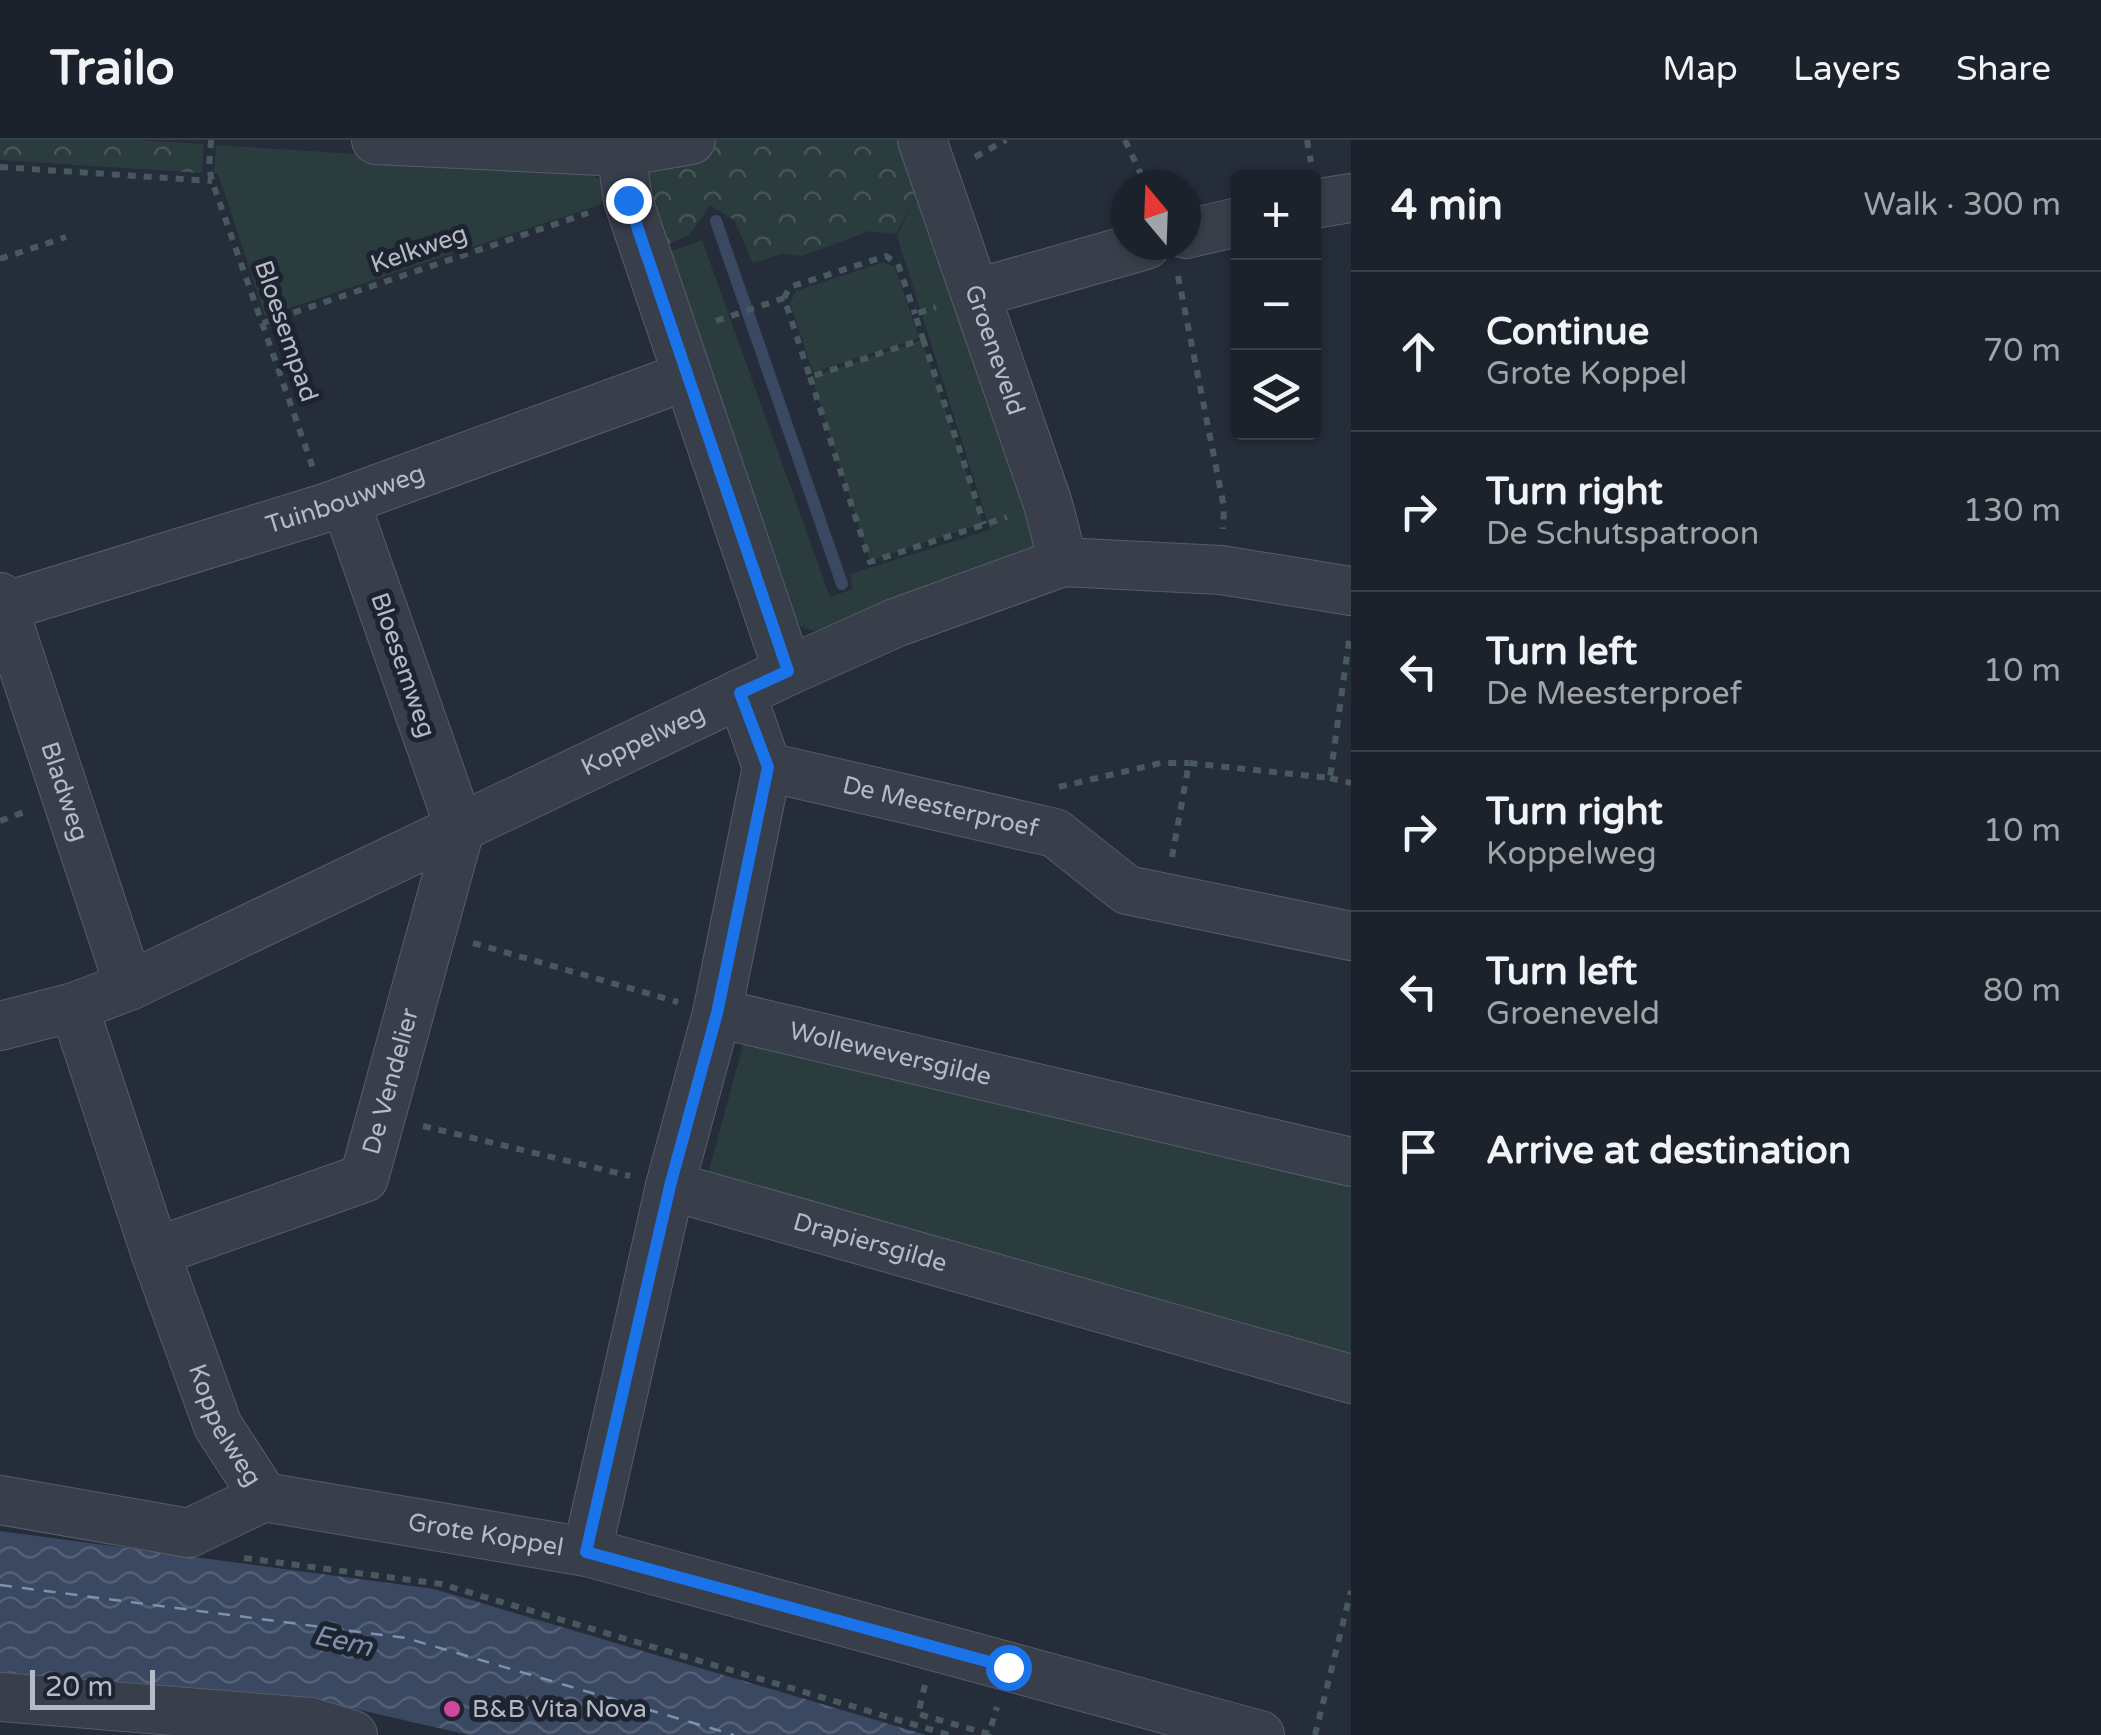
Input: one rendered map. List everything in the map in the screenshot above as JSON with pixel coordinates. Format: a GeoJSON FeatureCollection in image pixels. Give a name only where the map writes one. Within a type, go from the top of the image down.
{"type":"FeatureCollection","features":[{"type":"Feature","properties":{"kind":"street"},"geometry":{"type":"LineString","coordinates":[[376,140],[621,152],[691,140]]}},
{"type":"Feature","properties":{"kind":"street","name":"Groeneveld"},"geometry":{"type":"LineString","coordinates":[[922,140],[1048,504],[1063,562]]}},
{"type":"Feature","properties":{"kind":"street"},"geometry":{"type":"LineString","coordinates":[[621,152],[628,200],[788,671]]}},
{"type":"Feature","properties":{"kind":"street"},"geometry":{"type":"LineString","coordinates":[[1321,203],[1351,198]]}},
{"type":"Feature","properties":{"kind":"street"},"geometry":{"type":"LineString","coordinates":[[1201,236],[1231,225]]}},
{"type":"Feature","properties":{"kind":"street"},"geometry":{"type":"LineString","coordinates":[[977,293],[1118,260]]}},
{"type":"Feature","properties":{"kind":"street","name":"Tuinbouwweg"},"geometry":{"type":"LineString","coordinates":[[1,604],[335,504],[686,376]]}},
{"type":"Feature","properties":{"kind":"street","name":"Bloesemweg"},"geometry":{"type":"LineString","coordinates":[[335,504],[460,830]]}},
{"type":"Feature","properties":{"kind":"street","name":"Koppelweg"},"geometry":{"type":"LineString","coordinates":[[0,1026],[74,1007],[129,986],[788,671],[895,623],[1063,562],[1221,570],[1351,591]]}},
{"type":"Feature","properties":{"kind":"street","name":"Bladweg"},"geometry":{"type":"LineString","coordinates":[[1,604],[129,986]]}},
{"type":"Feature","properties":{"kind":"street"},"geometry":{"type":"LineString","coordinates":[[586,1552],[670,1186],[717,1013],[768,767],[740,693]]}},
{"type":"Feature","properties":{"kind":"street","name":"De Meesterproef"},"geometry":{"type":"LineString","coordinates":[[768,767],[1055,833],[1128,890],[1351,936]]}},
{"type":"Feature","properties":{"kind":"street","name":"De Vendelier"},"geometry":{"type":"LineString","coordinates":[[155,1252],[364,1178],[460,830]]}},
{"type":"Feature","properties":{"kind":"street","name":"Koppelweg"},"geometry":{"type":"LineString","coordinates":[[74,1007],[155,1252],[218,1426],[264,1497]]}},
{"type":"Feature","properties":{"kind":"street","name":"Wolleweversgilde"},"geometry":{"type":"LineString","coordinates":[[717,1013],[1351,1162]]}},
{"type":"Feature","properties":{"kind":"street","name":"Drapiersgilde"},"geometry":{"type":"LineString","coordinates":[[670,1186],[1351,1379]]}},
{"type":"Feature","properties":{"kind":"street"},"geometry":{"type":"LineString","coordinates":[[0,1500],[189,1533],[264,1497]]}},
{"type":"Feature","properties":{"kind":"street","name":"Grote Koppel"},"geometry":{"type":"LineString","coordinates":[[264,1497],[586,1552],[1260,1735]]}},
{"type":"Feature","properties":{"kind":"street"},"geometry":{"type":"LineString","coordinates":[[0,1697],[310,1722],[352,1735]]}},
{"type":"Feature","properties":{"kind":"path","name":"Bloesempad"},"geometry":{"type":"LineString","coordinates":[[211,140],[212,181],[335,504]]}},
{"type":"Feature","properties":{"kind":"path"},"geometry":{"type":"LineString","coordinates":[[1125,140],[1139,170]]}},
{"type":"Feature","properties":{"kind":"path"},"geometry":{"type":"LineString","coordinates":[[0,167],[212,181]]}},
{"type":"Feature","properties":{"kind":"path","name":"Kelkweg"},"geometry":{"type":"LineString","coordinates":[[263,323],[588,213]]}},
{"type":"Feature","properties":{"kind":"path"},"geometry":{"type":"LineString","coordinates":[[0,260],[66,236]]}},
{"type":"Feature","properties":{"kind":"path"},"geometry":{"type":"LineString","coordinates":[[724,318],[784,298],[790,287],[886,256],[898,264],[984,524]]}},
{"type":"Feature","properties":{"kind":"path"},"geometry":{"type":"LineString","coordinates":[[1172,260],[1224,507],[1221,570]]}},
{"type":"Feature","properties":{"kind":"path"},"geometry":{"type":"LineString","coordinates":[[914,314],[977,293]]}},
{"type":"Feature","properties":{"kind":"path"},"geometry":{"type":"LineString","coordinates":[[784,298],[870,562],[1048,504]]}},
{"type":"Feature","properties":{"kind":"path"},"geometry":{"type":"LineString","coordinates":[[810,377],[923,339]]}},
{"type":"Feature","properties":{"kind":"path"},"geometry":{"type":"LineString","coordinates":[[1330,778],[1351,627]]}},
{"type":"Feature","properties":{"kind":"path"},"geometry":{"type":"LineString","coordinates":[[1034,828],[1044,791],[1161,763],[1330,778],[1351,784]]}},
{"type":"Feature","properties":{"kind":"path"},"geometry":{"type":"LineString","coordinates":[[1164,898],[1190,764]]}},
{"type":"Feature","properties":{"kind":"path"},"geometry":{"type":"LineString","coordinates":[[432,932],[717,1013]]}},
{"type":"Feature","properties":{"kind":"path"},"geometry":{"type":"LineString","coordinates":[[383,1116],[670,1186]]}},
{"type":"Feature","properties":{"kind":"path"},"geometry":{"type":"LineString","coordinates":[[308,1566],[312,1550]]}},
{"type":"Feature","properties":{"kind":"path"},"geometry":{"type":"LineString","coordinates":[[231,1556],[441,1584],[949,1735],[952,1724]]}},
{"type":"Feature","properties":{"kind":"path"},"geometry":{"type":"LineString","coordinates":[[1315,1735],[1351,1590]]}},
{"type":"Feature","properties":{"kind":"path"},"geometry":{"type":"LineString","coordinates":[[918,1714],[990,1734]]}},
{"type":"Feature","properties":{"kind":"green space"},"geometry":{"type":"Polygon","coordinates":[[[0,140],[204,144],[202,173],[0,160],[0,140]]]}},
{"type":"Feature","properties":{"kind":"green space"},"geometry":{"type":"Polygon","coordinates":[[[698,140],[907,140],[928,198],[914,201],[896,234],[869,231],[802,256],[782,254],[753,263],[734,220],[710,205],[689,235],[651,252],[620,168],[698,140]]]}},
{"type":"Feature","properties":{"kind":"green space"},"geometry":{"type":"Polygon","coordinates":[[[216,145],[577,168],[599,179],[608,202],[265,316],[218,174],[214,173],[216,145]]]}},
{"type":"Feature","properties":{"kind":"green space"},"geometry":{"type":"Polygon","coordinates":[[[929,199],[1040,545],[814,631],[786,620],[656,257],[702,240],[830,597],[853,589],[850,574],[990,530],[897,236],[913,203],[929,199]]]}},
{"type":"Feature","properties":{"kind":"green space"},"geometry":{"type":"Polygon","coordinates":[[[883,262],[895,267],[919,338],[813,372],[790,303],[796,291],[883,262]]]}},
{"type":"Feature","properties":{"kind":"green space"},"geometry":{"type":"Polygon","coordinates":[[[922,340],[983,523],[870,561],[811,377],[922,340]]]}},
{"type":"Feature","properties":{"kind":"green space"},"geometry":{"type":"Polygon","coordinates":[[[744,1041],[1351,1175],[1351,1358],[705,1185],[744,1041]]]}},
{"type":"Feature","properties":{"kind":"water","name":"Eem"},"geometry":{"type":"Polygon","coordinates":[[[0,1531],[434,1589],[926,1735],[469,1735],[312,1699],[0,1672],[0,1531]]]}},
{"type":"Feature","properties":{"kind":"waterway"},"geometry":{"type":"LineString","coordinates":[[716,221],[842,584]]}},
{"type":"Feature","properties":{"kind":"ferry route"},"geometry":{"type":"LineString","coordinates":[[0,1585],[406,1638],[734,1735]]}},
{"type":"Feature","properties":{"kind":"place","name":"B&B Vita Nova"},"geometry":{"type":"Point","coordinates":[452,1709]}},
{"type":"Feature","properties":{"kind":"route"},"geometry":{"type":"LineString","coordinates":[[628,200],[788,671],[740,693],[768,767],[717,1013],[670,1186],[586,1552],[1008,1667]]}}]}
